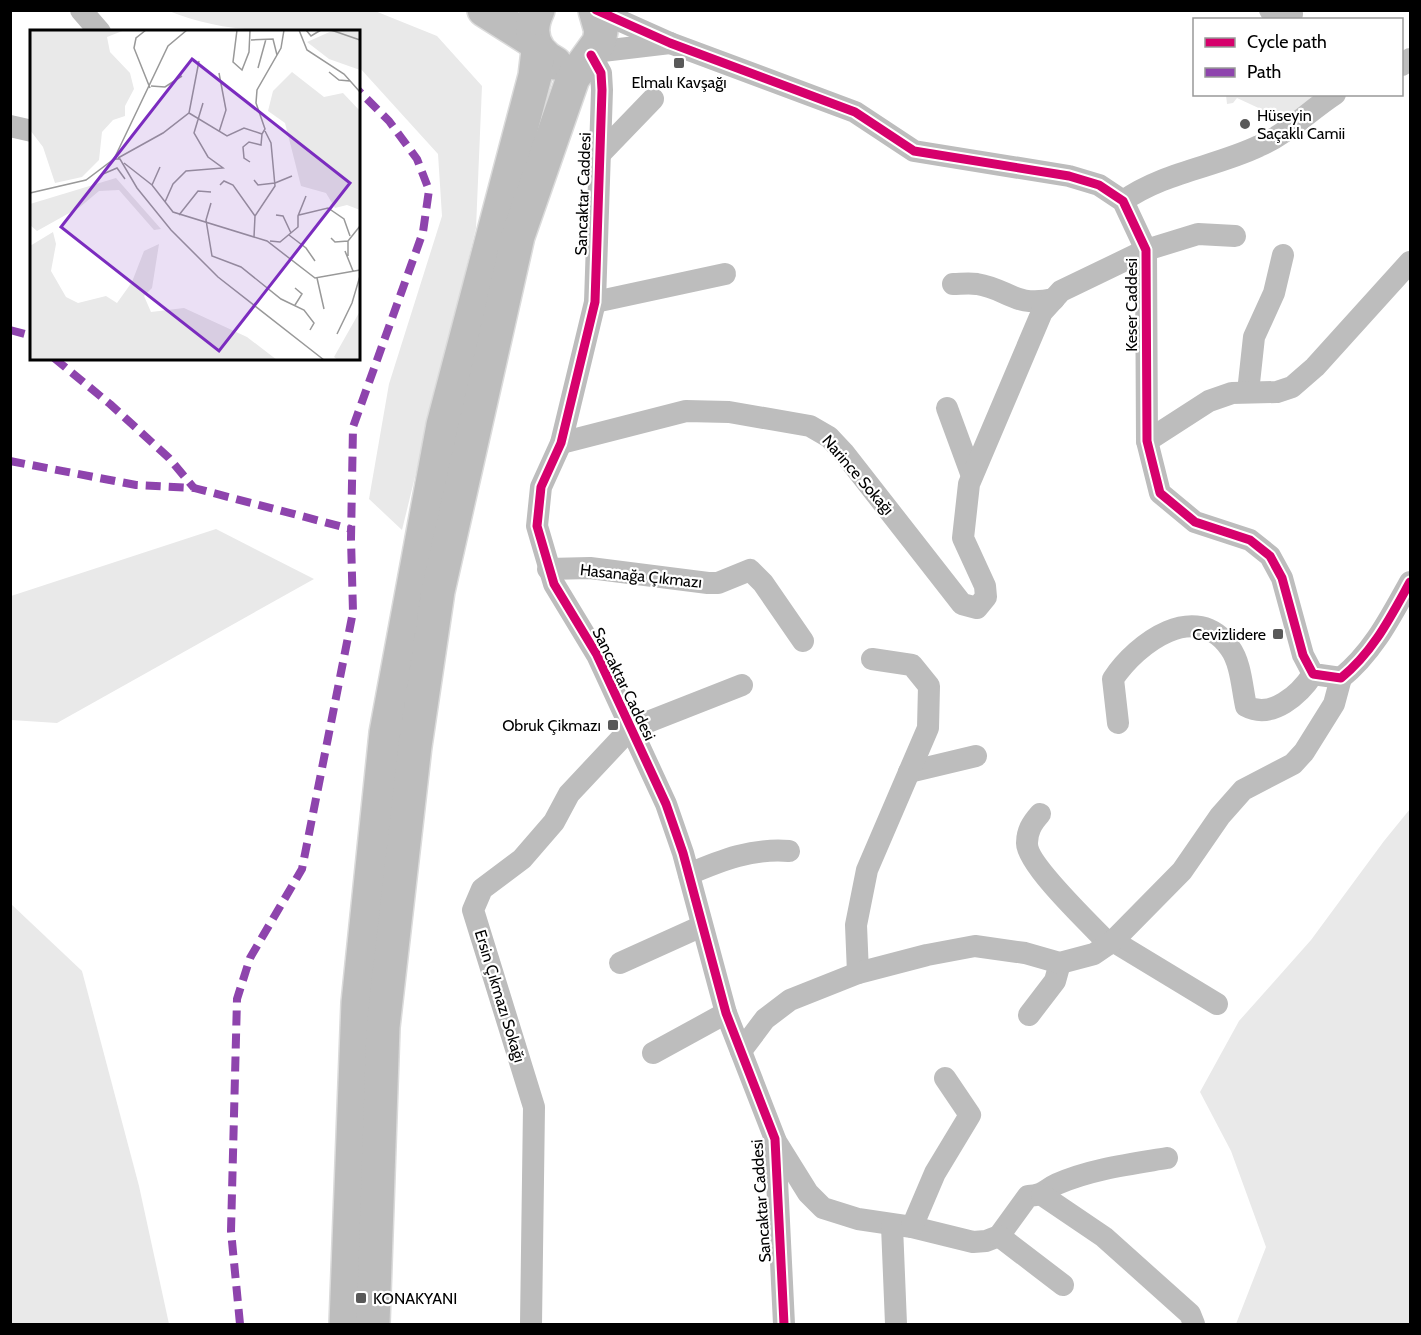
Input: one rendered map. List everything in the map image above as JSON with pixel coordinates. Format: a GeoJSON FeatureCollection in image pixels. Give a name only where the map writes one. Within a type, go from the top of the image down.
{"type":"FeatureCollection","features":[{"type":"Feature","properties":{"kind":"highway"},"geometry":{"type":"LineString","coordinates":[[484,10],[536,34],[546,59],[565,66],[590,56]]}},
{"type":"Feature","properties":{"kind":"highway"},"geometry":{"type":"LineString","coordinates":[[373,1324],[383,1027],[415,746],[438,591],[518,237],[573,78],[590,56],[601,31],[596,10]]}},
{"type":"Feature","properties":{"kind":"highway"},"geometry":{"type":"LineString","coordinates":[[346,1324],[358,1003],[386,733],[443,425],[535,76],[536,34]]}},
{"type":"Feature","properties":{"kind":"street"},"geometry":{"type":"LineString","coordinates":[[81,10],[98,30]]}},
{"type":"Feature","properties":{"kind":"street"},"geometry":{"type":"LineString","coordinates":[[596,10],[670,43],[855,112],[914,151],[1069,176],[1099,185],[1123,201],[1150,184],[1259,147],[1280,135],[1332,96]]}},
{"type":"Feature","properties":{"kind":"street"},"geometry":{"type":"LineString","coordinates":[[1269,10],[1293,14]]}},
{"type":"Feature","properties":{"kind":"street"},"geometry":{"type":"LineString","coordinates":[[590,56],[670,43]]}},
{"type":"Feature","properties":{"kind":"street","name":"Sancaktar Caddesi"},"geometry":{"type":"LineString","coordinates":[[590,56],[601,73],[595,303],[561,443],[541,486],[537,526],[554,584],[597,655],[666,804],[689,874],[726,1013],[775,1139],[784,1324]]}},
{"type":"Feature","properties":{"kind":"street"},"geometry":{"type":"LineString","coordinates":[[598,156],[653,99]]}},
{"type":"Feature","properties":{"kind":"street"},"geometry":{"type":"LineString","coordinates":[[10,126],[30,131]]}},
{"type":"Feature","properties":{"kind":"street","name":"Keser Caddesi"},"geometry":{"type":"LineString","coordinates":[[1123,201],[1146,250],[1147,441],[1160,493],[1177,510],[1195,522],[1250,540],[1270,556],[1282,578],[1303,655],[1313,674]]}},
{"type":"Feature","properties":{"kind":"street","name":"Narince Sokağı"},"geometry":{"type":"LineString","coordinates":[[561,443],[686,411],[729,412],[810,426],[829,437],[844,453],[963,604],[977,608],[986,597],[985,586],[963,538],[969,484],[1042,312],[1061,291],[1146,250],[1198,234],[1236,236]]}},
{"type":"Feature","properties":{"kind":"street"},"geometry":{"type":"LineString","coordinates":[[1248,392],[1254,337],[1274,293],[1282,255]]}},
{"type":"Feature","properties":{"kind":"street"},"geometry":{"type":"LineString","coordinates":[[1147,441],[1209,401],[1232,393],[1277,392],[1293,387],[1315,367],[1410,262]]}},
{"type":"Feature","properties":{"kind":"street"},"geometry":{"type":"LineString","coordinates":[[595,303],[725,274]]}},
{"type":"Feature","properties":{"kind":"street"},"geometry":{"type":"LineString","coordinates":[[953,284],[977,284],[1008,297],[1035,303],[1054,299]]}},
{"type":"Feature","properties":{"kind":"street"},"geometry":{"type":"LineString","coordinates":[[947,408],[972,476]]}},
{"type":"Feature","properties":{"kind":"street","name":"Hasanağa Çıkmazı"},"geometry":{"type":"LineString","coordinates":[[548,569],[590,568],[708,583],[718,583],[750,570],[763,583],[803,641]]}},
{"type":"Feature","properties":{"kind":"street"},"geometry":{"type":"LineString","coordinates":[[741,1052],[765,1019],[790,1000],[858,973],[927,954],[975,946],[1025,952],[1060,963],[1094,954],[1111,942],[1182,871],[1220,816],[1243,790],[1293,764],[1304,752],[1334,704],[1341,678],[1377,643],[1410,582]]}},
{"type":"Feature","properties":{"kind":"street"},"geometry":{"type":"LineString","coordinates":[[1118,723],[1113,678],[1147,642],[1170,628],[1189,626],[1221,638],[1234,655],[1246,706],[1253,710],[1264,710],[1291,699],[1305,687],[1313,674],[1341,678]]}},
{"type":"Feature","properties":{"kind":"street"},"geometry":{"type":"LineString","coordinates":[[858,973],[856,925],[867,870],[928,728],[928,686],[912,665],[872,659]]}},
{"type":"Feature","properties":{"kind":"street"},"geometry":{"type":"LineString","coordinates":[[630,729],[742,686]]}},
{"type":"Feature","properties":{"kind":"street","name":"Ersin Çıkmazı Sokağı"},"geometry":{"type":"LineString","coordinates":[[531,1324],[534,1107],[473,910],[482,889],[522,859],[554,822],[568,794],[630,729]]}},
{"type":"Feature","properties":{"kind":"street"},"geometry":{"type":"LineString","coordinates":[[909,772],[976,756]]}},
{"type":"Feature","properties":{"kind":"street"},"geometry":{"type":"LineString","coordinates":[[1040,814],[1031,824],[1026,845],[1033,860],[1074,909],[1111,942],[1217,1004]]}},
{"type":"Feature","properties":{"kind":"street"},"geometry":{"type":"LineString","coordinates":[[689,874],[730,856],[769,849],[789,851]]}},
{"type":"Feature","properties":{"kind":"street"},"geometry":{"type":"LineString","coordinates":[[620,963],[702,926]]}},
{"type":"Feature","properties":{"kind":"street"},"geometry":{"type":"LineString","coordinates":[[1029,1015],[1055,981],[1060,963]]}},
{"type":"Feature","properties":{"kind":"street"},"geometry":{"type":"LineString","coordinates":[[652,1053],[726,1013]]}},
{"type":"Feature","properties":{"kind":"street"},"geometry":{"type":"LineString","coordinates":[[897,1324],[902,1227],[970,1115],[945,1078]]}},
{"type":"Feature","properties":{"kind":"street"},"geometry":{"type":"LineString","coordinates":[[775,1139],[808,1193],[823,1208],[973,1242],[999,1236],[1028,1196],[1042,1195],[1056,1184],[1112,1168],[1167,1158]]}},
{"type":"Feature","properties":{"kind":"street"},"geometry":{"type":"LineString","coordinates":[[1042,1195],[1104,1237],[1190,1314],[1194,1324]]}},
{"type":"Feature","properties":{"kind":"street"},"geometry":{"type":"LineString","coordinates":[[999,1236],[1063,1284]]}},
{"type":"Feature","properties":{"kind":"shaded area"},"geometry":{"type":"Polygon","coordinates":[[[169,11],[375,11],[437,36],[482,86],[476,228],[402,530],[369,499],[389,384],[442,216],[438,154],[360,68],[360,30],[262,30],[215,25],[169,11]]]}},
{"type":"Feature","properties":{"kind":"shaded area"},"geometry":{"type":"Polygon","coordinates":[[[1226,96],[1327,96],[1286,126],[1265,111],[1237,98],[1233,103],[1227,104],[1226,96]]]}},
{"type":"Feature","properties":{"kind":"shaded area"},"geometry":{"type":"Polygon","coordinates":[[[216,529],[314,579],[57,723],[11,720],[11,596],[216,529]]]}},
{"type":"Feature","properties":{"kind":"shaded area"},"geometry":{"type":"Polygon","coordinates":[[[1410,809],[1410,1324],[1236,1324],[1266,1247],[1231,1151],[1200,1092],[1239,1021],[1311,940],[1410,809]]]}},
{"type":"Feature","properties":{"kind":"shaded area"},"geometry":{"type":"Polygon","coordinates":[[[11,904],[82,971],[139,1186],[169,1324],[11,1324],[11,904]]]}},
{"type":"Feature","properties":{"kind":"marked path"},"geometry":{"type":"LineString","coordinates":[[240,1324],[231,1231],[237,999],[250,958],[302,869],[353,612],[351,539],[353,427],[423,232],[429,190],[417,159],[389,121],[360,92]]}},
{"type":"Feature","properties":{"kind":"marked path"},"geometry":{"type":"LineString","coordinates":[[10,330],[30,335]]}},
{"type":"Feature","properties":{"kind":"marked path"},"geometry":{"type":"LineString","coordinates":[[56,360],[110,404],[169,458],[194,488]]}},
{"type":"Feature","properties":{"kind":"marked path"},"geometry":{"type":"LineString","coordinates":[[10,461],[136,485],[194,488],[351,529]]}},
{"type":"Feature","properties":{"kind":"cycle path"},"geometry":{"type":"LineString","coordinates":[[596,10],[670,43],[855,112],[914,151],[1069,176],[1099,185],[1123,201],[1146,250],[1147,441],[1160,493],[1195,522],[1250,540],[1270,556],[1282,578],[1303,655],[1313,674],[1341,678],[1352,668],[1372,646],[1410,582]]}},
{"type":"Feature","properties":{"kind":"cycle path"},"geometry":{"type":"LineString","coordinates":[[591,55],[601,73],[602,90],[595,302],[561,443],[541,487],[537,526],[554,584],[597,655],[666,804],[683,853],[726,1013],[775,1139],[784,1324]]}},
{"type":"Feature","properties":{"kind":"place","name":"Elmalı Kavşağı"},"geometry":{"type":"Point","coordinates":[679,63]}},
{"type":"Feature","properties":{"kind":"place","name":"Hüseyin Saçaklı Camii"},"geometry":{"type":"Point","coordinates":[1245,124]}},
{"type":"Feature","properties":{"kind":"place","name":"Cevizlidere"},"geometry":{"type":"Point","coordinates":[1278,634]}},
{"type":"Feature","properties":{"kind":"place","name":"Obruk Çikmazı"},"geometry":{"type":"Point","coordinates":[613,725]}},
{"type":"Feature","properties":{"kind":"place","name":"KONAKYANI"},"geometry":{"type":"Point","coordinates":[361,1298]}}]}
